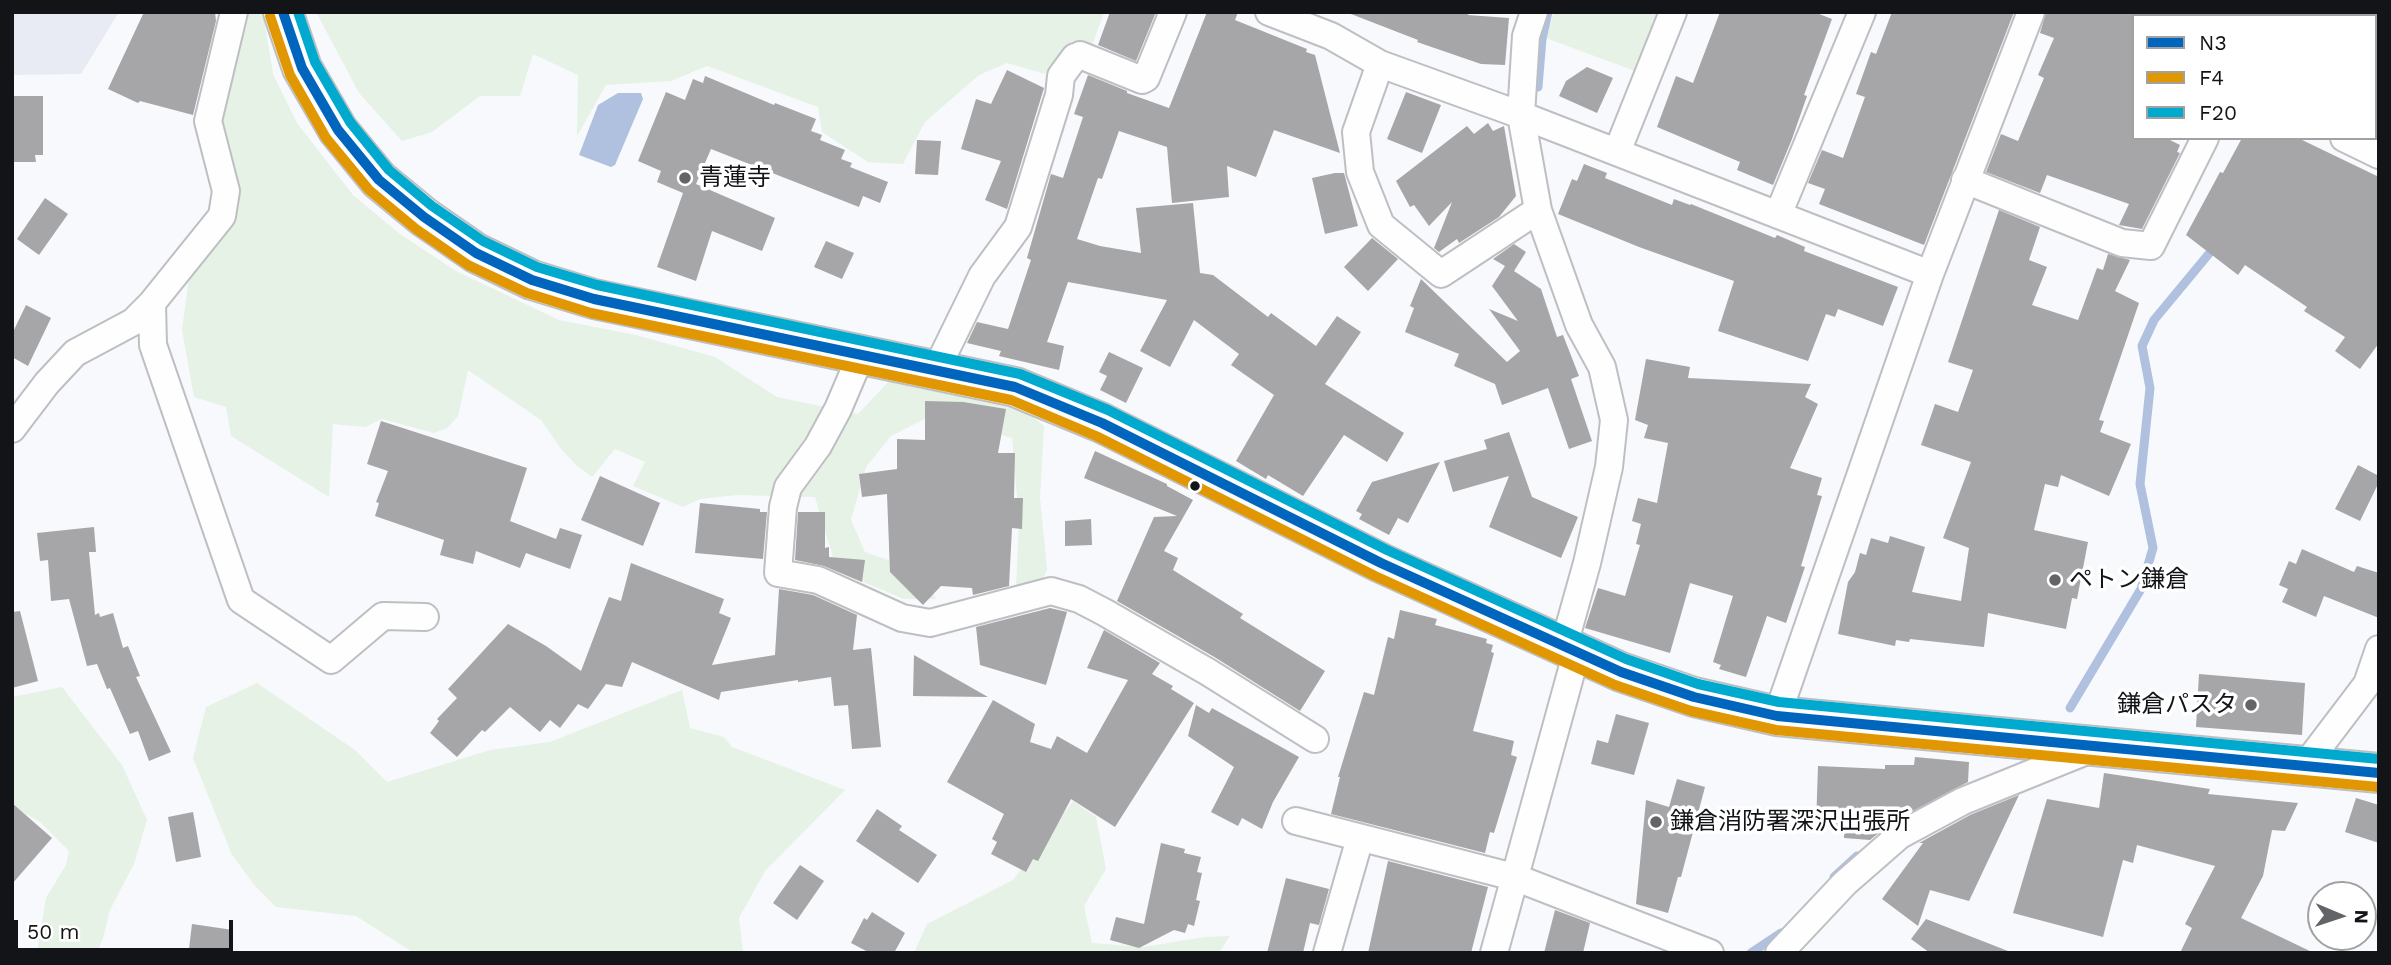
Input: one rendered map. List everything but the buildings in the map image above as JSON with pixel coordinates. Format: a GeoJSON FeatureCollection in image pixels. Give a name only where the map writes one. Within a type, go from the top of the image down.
{"type":"FeatureCollection","features":[{"type":"Feature","properties":{"kind":"main road"},"geometry":{"type":"LineString","coordinates":[[284,12],[302,68],[338,130],[379,180],[424,217],[476,253],[532,280],[594,299],[1015,387],[1058,404],[1381,564],[1621,672],[1694,697],[1777,716],[2379,773]]}},
{"type":"Feature","properties":{"kind":"street"},"geometry":{"type":"LineString","coordinates":[[12,429],[47,383],[75,353],[132,322],[152,303],[222,216],[226,191],[208,121],[234,12]]}},
{"type":"Feature","properties":{"kind":"street"},"geometry":{"type":"LineString","coordinates":[[936,370],[982,276],[1018,227],[1059,95],[1061,76],[1077,56],[1142,80],[1146,78],[1172,12]]}},
{"type":"Feature","properties":{"kind":"street"},"geometry":{"type":"LineString","coordinates":[[1269,12],[1334,24],[1380,64],[1617,152],[1930,274]]}},
{"type":"Feature","properties":{"kind":"street"},"geometry":{"type":"LineString","coordinates":[[1494,953],[1570,648],[1609,467],[1614,420],[1602,367],[1579,325],[1538,210],[1521,116],[1526,36],[1534,12]]}},
{"type":"Feature","properties":{"kind":"street"},"geometry":{"type":"LineString","coordinates":[[1617,152],[1673,12]]}},
{"type":"Feature","properties":{"kind":"street"},"geometry":{"type":"LineString","coordinates":[[1779,215],[1862,12]]}},
{"type":"Feature","properties":{"kind":"street"},"geometry":{"type":"LineString","coordinates":[[1777,716],[1930,274],[2031,12]]}},
{"type":"Feature","properties":{"kind":"street"},"geometry":{"type":"LineString","coordinates":[[1380,64],[1356,132],[1360,172],[1381,225],[1441,274],[1538,210]]}},
{"type":"Feature","properties":{"kind":"street"},"geometry":{"type":"LineString","coordinates":[[1965,180],[2122,243],[2151,246],[2203,140]]}},
{"type":"Feature","properties":{"kind":"street"},"geometry":{"type":"LineString","coordinates":[[2348,140],[2379,155]]}},
{"type":"Feature","properties":{"kind":"street"},"geometry":{"type":"LineString","coordinates":[[152,303],[153,345],[241,600],[331,660],[383,616],[425,617]]}},
{"type":"Feature","properties":{"kind":"street"},"geometry":{"type":"LineString","coordinates":[[861,355],[825,434],[788,487],[783,507],[778,573],[818,580],[902,618],[930,623],[1051,591],[1079,599],[1208,672],[1315,739]]}},
{"type":"Feature","properties":{"kind":"street"},"geometry":{"type":"LineString","coordinates":[[2305,766],[2367,684],[2379,649]]}},
{"type":"Feature","properties":{"kind":"street"},"geometry":{"type":"LineString","coordinates":[[1779,953],[1845,883],[1900,835],[1963,801],[2099,746]]}},
{"type":"Feature","properties":{"kind":"street"},"geometry":{"type":"LineString","coordinates":[[1296,821],[1514,877],[1710,953]]}},
{"type":"Feature","properties":{"kind":"street"},"geometry":{"type":"LineString","coordinates":[[1328,953],[1360,838]]}},
{"type":"Feature","properties":{"kind":"shaded area"},"geometry":{"type":"Polygon","coordinates":[[[12,12],[119,12],[81,74],[12,75],[12,12]]]}},
{"type":"Feature","properties":{"kind":"green space"},"geometry":{"type":"Polygon","coordinates":[[[239,12],[263,12],[273,74],[297,123],[353,195],[400,234],[456,271],[559,320],[636,335],[715,357],[777,397],[858,414],[889,381],[1010,408],[1033,417],[1044,426],[1040,498],[1047,569],[1041,584],[1016,591],[1019,518],[1012,438],[934,414],[891,436],[866,467],[851,520],[865,552],[920,571],[936,599],[904,599],[837,571],[815,497],[737,495],[700,499],[683,507],[633,486],[645,462],[615,449],[592,477],[562,450],[541,420],[468,370],[458,416],[447,428],[434,433],[382,419],[365,427],[333,424],[329,497],[231,436],[226,407],[194,397],[182,330],[190,269],[221,225],[216,120],[239,12]]]}},
{"type":"Feature","properties":{"kind":"green space"},"geometry":{"type":"Polygon","coordinates":[[[316,12],[1104,12],[1091,48],[1073,50],[1054,62],[1045,74],[1007,63],[979,75],[925,122],[903,164],[868,162],[822,132],[818,107],[707,66],[671,81],[606,85],[577,136],[578,75],[533,54],[520,96],[480,96],[432,132],[402,141],[359,93],[316,12]]]}},
{"type":"Feature","properties":{"kind":"green space"},"geometry":{"type":"Polygon","coordinates":[[[1554,12],[1658,12],[1635,71],[1546,38],[1554,12]]]}},
{"type":"Feature","properties":{"kind":"green space"},"geometry":{"type":"Polygon","coordinates":[[[257,683],[355,750],[387,782],[490,750],[550,742],[682,690],[690,728],[724,737],[732,747],[845,790],[765,871],[739,918],[743,953],[414,953],[356,916],[276,907],[256,887],[232,855],[193,758],[206,707],[257,683]]]}},
{"type":"Feature","properties":{"kind":"green space"},"geometry":{"type":"Polygon","coordinates":[[[62,687],[122,765],[147,820],[134,864],[110,910],[97,953],[37,953],[46,898],[66,865],[69,851],[39,821],[19,810],[12,813],[12,697],[62,687]]]}},
{"type":"Feature","properties":{"kind":"green space"},"geometry":{"type":"Polygon","coordinates":[[[1073,801],[1096,817],[1106,869],[1084,906],[1092,943],[1143,947],[1205,937],[1230,936],[1219,953],[914,953],[927,924],[1013,880],[1073,801]]]}},
{"type":"Feature","properties":{"kind":"water"},"geometry":{"type":"Polygon","coordinates":[[[618,93],[641,93],[643,99],[615,165],[611,167],[579,155],[598,105],[618,93]]]}},
{"type":"Feature","properties":{"kind":"waterway"},"geometry":{"type":"LineString","coordinates":[[1538,87],[1542,39],[1548,12]]}},
{"type":"Feature","properties":{"kind":"waterway"},"geometry":{"type":"LineString","coordinates":[[2070,708],[2141,589],[2153,548],[2140,484],[2150,388],[2142,346],[2154,320],[2217,244]]}},
{"type":"Feature","properties":{"kind":"waterway"},"geometry":{"type":"LineString","coordinates":[[1908,818],[1921,808],[1938,801]]}},
{"type":"Feature","properties":{"kind":"waterway"},"geometry":{"type":"LineString","coordinates":[[1834,877],[1857,856]]}},
{"type":"Feature","properties":{"kind":"waterway"},"geometry":{"type":"LineString","coordinates":[[1751,953],[1781,933]]}},
{"type":"Feature","properties":{"kind":"transit line","name":"N3"},"geometry":{"type":"LineString","coordinates":[[283,12],[302,68],[338,130],[379,180],[424,217],[476,253],[532,280],[594,299],[1015,387],[1102,423],[1381,563],[1621,672],[1694,697],[1777,716],[2379,773]]}},
{"type":"Feature","properties":{"kind":"transit line","name":"F20"},"geometry":{"type":"LineString","coordinates":[[298,12],[315,62],[350,122],[389,170],[432,206],[483,241],[537,267],[597,285],[1020,374],[1108,410],[1387,550],[1626,659],[1698,684],[1779,702],[2379,759]]}},
{"type":"Feature","properties":{"kind":"transit line","name":"F4"},"geometry":{"type":"LineString","coordinates":[[270,16],[290,75],[326,138],[369,190],[416,229],[468,265],[527,293],[591,313],[1011,400],[1096,436],[1375,576],[1615,685],[1691,711],[1776,730],[2378,787]]}},
{"type":"Feature","properties":{"kind":"place","name":"青蓮寺"},"geometry":{"type":"Point","coordinates":[685,178]}},
{"type":"Feature","properties":{"kind":"place","name":"ペトン鎌倉"},"geometry":{"type":"Point","coordinates":[2055,580]}},
{"type":"Feature","properties":{"kind":"place","name":"鎌倉パスタ"},"geometry":{"type":"Point","coordinates":[2251,705]}},
{"type":"Feature","properties":{"kind":"place","name":"鎌倉消防署深沢出張所"},"geometry":{"type":"Point","coordinates":[1656,822]}}]}
